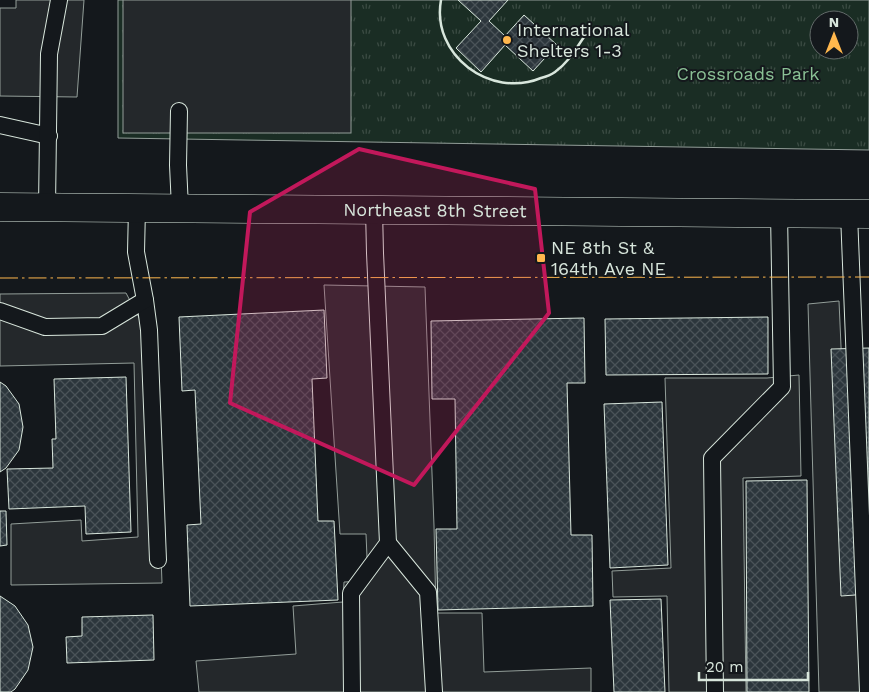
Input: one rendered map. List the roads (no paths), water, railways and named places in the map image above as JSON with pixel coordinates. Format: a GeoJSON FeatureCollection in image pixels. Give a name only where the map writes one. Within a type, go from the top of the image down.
{"type":"FeatureCollection","features":[{"type":"Feature","properties":{"kind":"main road","name":"Northeast 8th Street"},"geometry":{"type":"LineString","coordinates":[[0,206],[859,214]]}},
{"type":"Feature","properties":{"kind":"lane"},"geometry":{"type":"LineString","coordinates":[[48,207],[49,54],[59,0]]}},
{"type":"Feature","properties":{"kind":"lane"},"geometry":{"type":"LineString","coordinates":[[179,111],[178,165],[180,208]]}},
{"type":"Feature","properties":{"kind":"lane"},"geometry":{"type":"LineString","coordinates":[[0,125],[49,136]]}},
{"type":"Feature","properties":{"kind":"lane"},"geometry":{"type":"LineString","coordinates":[[137,208],[136,252],[149,330],[158,560]]}},
{"type":"Feature","properties":{"kind":"lane"},"geometry":{"type":"LineString","coordinates":[[374,209],[388,543],[428,592],[434,692]]}},
{"type":"Feature","properties":{"kind":"lane"},"geometry":{"type":"LineString","coordinates":[[715,692],[712,458],[782,387],[779,213]]}},
{"type":"Feature","properties":{"kind":"lane"},"geometry":{"type":"LineString","coordinates":[[859,214],[868,692]]}},
{"type":"Feature","properties":{"kind":"lane"},"geometry":{"type":"LineString","coordinates":[[0,311],[45,327],[102,326],[145,300]]}},
{"type":"Feature","properties":{"kind":"lane"},"geometry":{"type":"LineString","coordinates":[[352,692],[351,593],[388,543]]}},
{"type":"Feature","properties":{"kind":"place","name":"International Shelters 1-3"},"geometry":{"type":"Point","coordinates":[507,40]}},
{"type":"Feature","properties":{"kind":"place","name":"NE 8th St & 164th Ave NE"},"geometry":{"type":"Point","coordinates":[541,258]}},
{"type":"Feature","properties":{"kind":"park label","name":"Crossroads Park"},"geometry":{"type":"Point","coordinates":[748,74]}}]}
